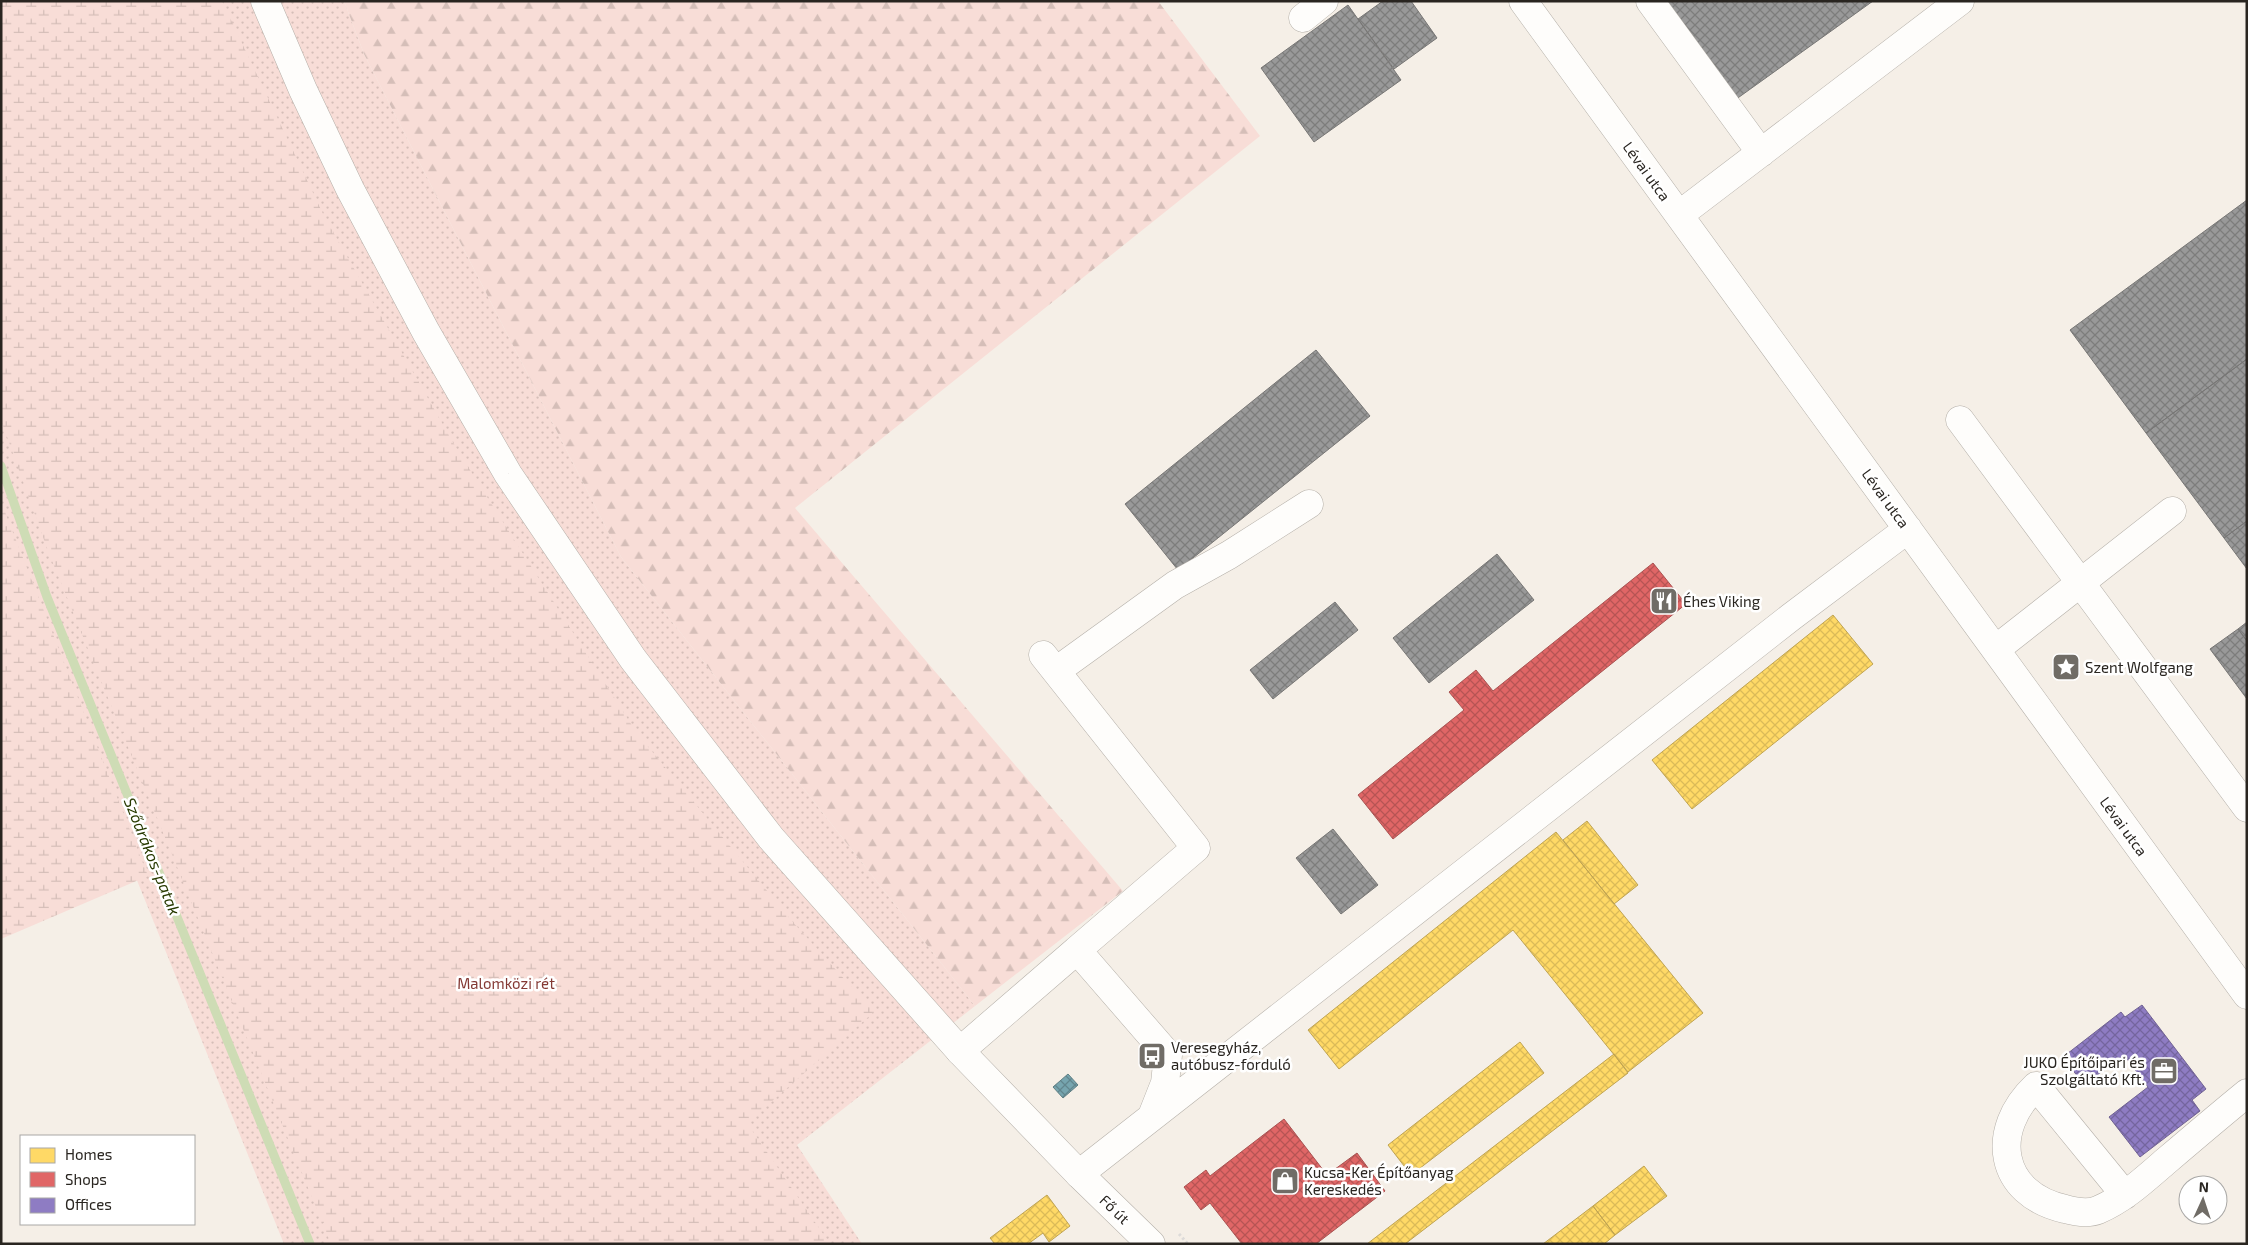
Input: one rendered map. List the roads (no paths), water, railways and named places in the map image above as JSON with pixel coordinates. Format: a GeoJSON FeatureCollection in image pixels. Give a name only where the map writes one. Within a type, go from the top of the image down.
{"type":"FeatureCollection","features":[{"type":"Feature","properties":{"kind":"street","name":"Fő út"},"geometry":{"type":"LineString","coordinates":[[265,1],[303,90],[350,189],[426,332],[508,474],[633,659],[770,838],[960,1051],[1079,1174],[1151,1244]]}},
{"type":"Feature","properties":{"kind":"street"},"geometry":{"type":"LineString","coordinates":[[1303,18],[1324,1]]}},
{"type":"Feature","properties":{"kind":"street","name":"Lévai utca"},"geometry":{"type":"LineString","coordinates":[[1523,1],[2247,995]]}},
{"type":"Feature","properties":{"kind":"street"},"geometry":{"type":"LineString","coordinates":[[1650,1],[1761,153]]}},
{"type":"Feature","properties":{"kind":"street"},"geometry":{"type":"LineString","coordinates":[[1679,215],[1960,1]]}},
{"type":"Feature","properties":{"kind":"street"},"geometry":{"type":"LineString","coordinates":[[1960,420],[2247,808]]}},
{"type":"Feature","properties":{"kind":"street"},"geometry":{"type":"LineString","coordinates":[[960,1051],[1196,848],[1049,663],[1175,584],[1229,555],[1309,504]]}},
{"type":"Feature","properties":{"kind":"street"},"geometry":{"type":"LineString","coordinates":[[1996,650],[2172,511]]}},
{"type":"Feature","properties":{"kind":"street"},"geometry":{"type":"LineString","coordinates":[[1079,1174],[1790,617],[1908,528]]}},
{"type":"Feature","properties":{"kind":"street"},"geometry":{"type":"LineString","coordinates":[[1077,950],[1168,1055],[1165,1083],[1151,1117]]}},
{"type":"Feature","properties":{"kind":"street"},"geometry":{"type":"LineString","coordinates":[[2125,1195],[2036,1086],[2022,1099],[2012,1116],[2008,1129],[2006,1156],[2014,1176],[2029,1192],[2054,1207],[2080,1212],[2097,1210],[2125,1195],[2247,1093]]}},
{"type":"Feature","properties":{"kind":"waterway","name":"Sződrákos-patak"},"geometry":{"type":"LineString","coordinates":[[1,466],[47,597],[310,1244]]}},
{"type":"Feature","properties":{"kind":"place","name":"Éhes Viking"},"geometry":{"type":"Point","coordinates":[1664,601]}},
{"type":"Feature","properties":{"kind":"place","name":"Szent Wolfgang"},"geometry":{"type":"Point","coordinates":[2066,667]}},
{"type":"Feature","properties":{"kind":"place","name":"Veresegyház, autóbusz-forduló"},"geometry":{"type":"Point","coordinates":[1152,1056]}},
{"type":"Feature","properties":{"kind":"place","name":"JUKO Építőipari és Szolgáltató Kft."},"geometry":{"type":"Point","coordinates":[2164,1071]}},
{"type":"Feature","properties":{"kind":"place","name":"Kucsa-Ker Építőanyag Kereskedés"},"geometry":{"type":"Point","coordinates":[1285,1181]}},
{"type":"Feature","properties":{"kind":"park label","name":"Malomközi rét"},"geometry":{"type":"Point","coordinates":[506,983]}}]}
